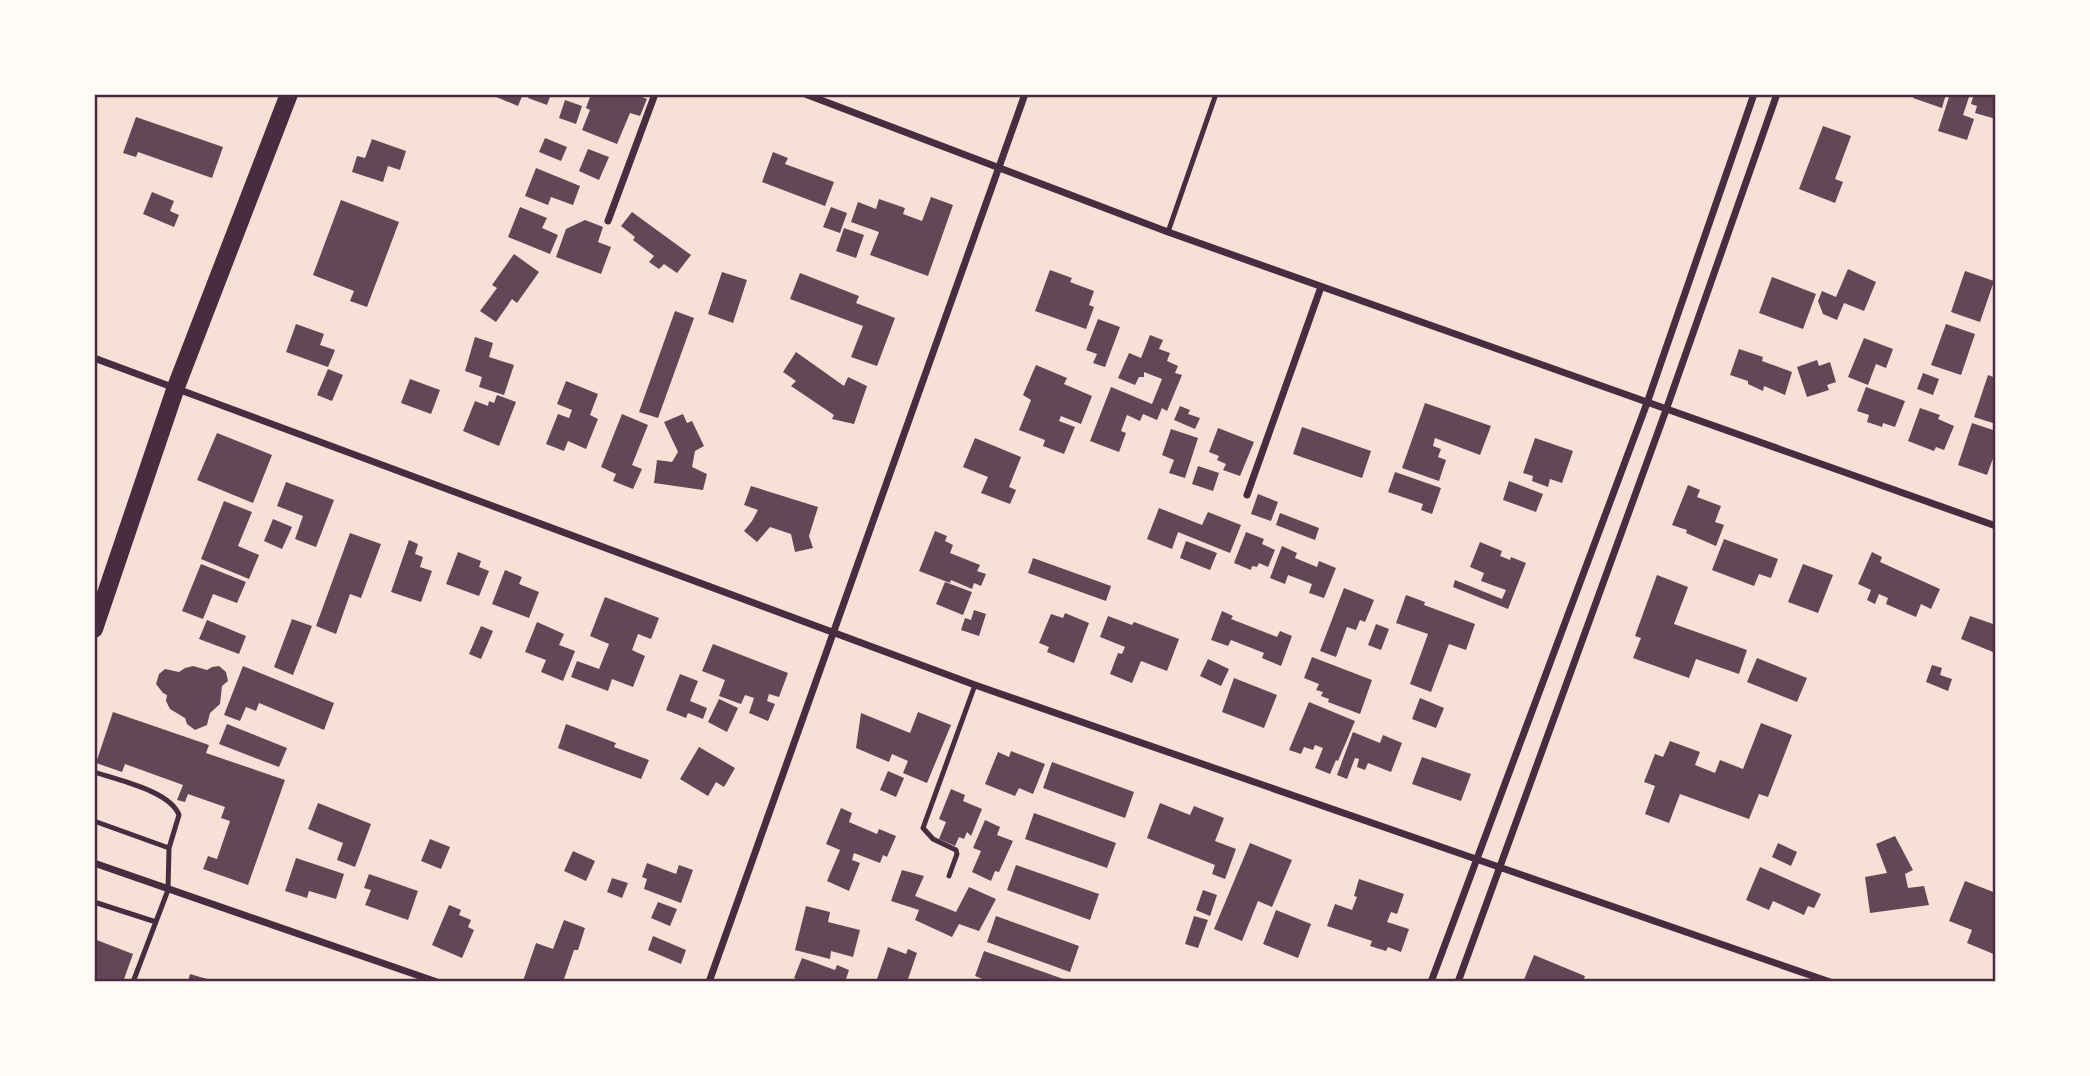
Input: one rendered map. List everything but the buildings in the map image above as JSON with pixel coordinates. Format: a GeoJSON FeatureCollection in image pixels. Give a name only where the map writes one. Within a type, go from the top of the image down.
{"type":"FeatureCollection","features":[{"type":"Feature","properties":{"kind":"highway"},"geometry":{"type":"LineString","coordinates":[[94,629],[176,387],[289,94]]}},
{"type":"Feature","properties":{"kind":"street"},"geometry":{"type":"LineString","coordinates":[[608,221],[655,94]]}},
{"type":"Feature","properties":{"kind":"street"},"geometry":{"type":"LineString","coordinates":[[805,94],[1168,233],[1996,526]]}},
{"type":"Feature","properties":{"kind":"street"},"geometry":{"type":"LineString","coordinates":[[709,982],[832,630],[1025,94]]}},
{"type":"Feature","properties":{"kind":"street"},"geometry":{"type":"LineString","coordinates":[[1432,982],[1647,403],[1755,94]]}},
{"type":"Feature","properties":{"kind":"street"},"geometry":{"type":"LineString","coordinates":[[1458,982],[1666,410],[1777,94]]}},
{"type":"Feature","properties":{"kind":"street"},"geometry":{"type":"LineString","coordinates":[[1247,495],[1321,287]]}},
{"type":"Feature","properties":{"kind":"street"},"geometry":{"type":"LineString","coordinates":[[94,358],[975,685],[1830,982]]}},
{"type":"Feature","properties":{"kind":"street"},"geometry":{"type":"LineString","coordinates":[[94,863],[437,982]]}},
{"type":"Feature","properties":{"kind":"lane"},"geometry":{"type":"LineString","coordinates":[[1168,233],[1216,94]]}},
{"type":"Feature","properties":{"kind":"lane"},"geometry":{"type":"LineString","coordinates":[[949,876],[956,850],[933,839],[923,828],[975,685]]}},
{"type":"Feature","properties":{"kind":"lane"},"geometry":{"type":"LineString","coordinates":[[94,772],[160,795],[173,805],[179,816],[169,848],[168,890],[133,982]]}},
{"type":"Feature","properties":{"kind":"lane"},"geometry":{"type":"LineString","coordinates":[[94,821],[169,848]]}},
{"type":"Feature","properties":{"kind":"lane"},"geometry":{"type":"LineString","coordinates":[[94,902],[156,922]]}}]}
